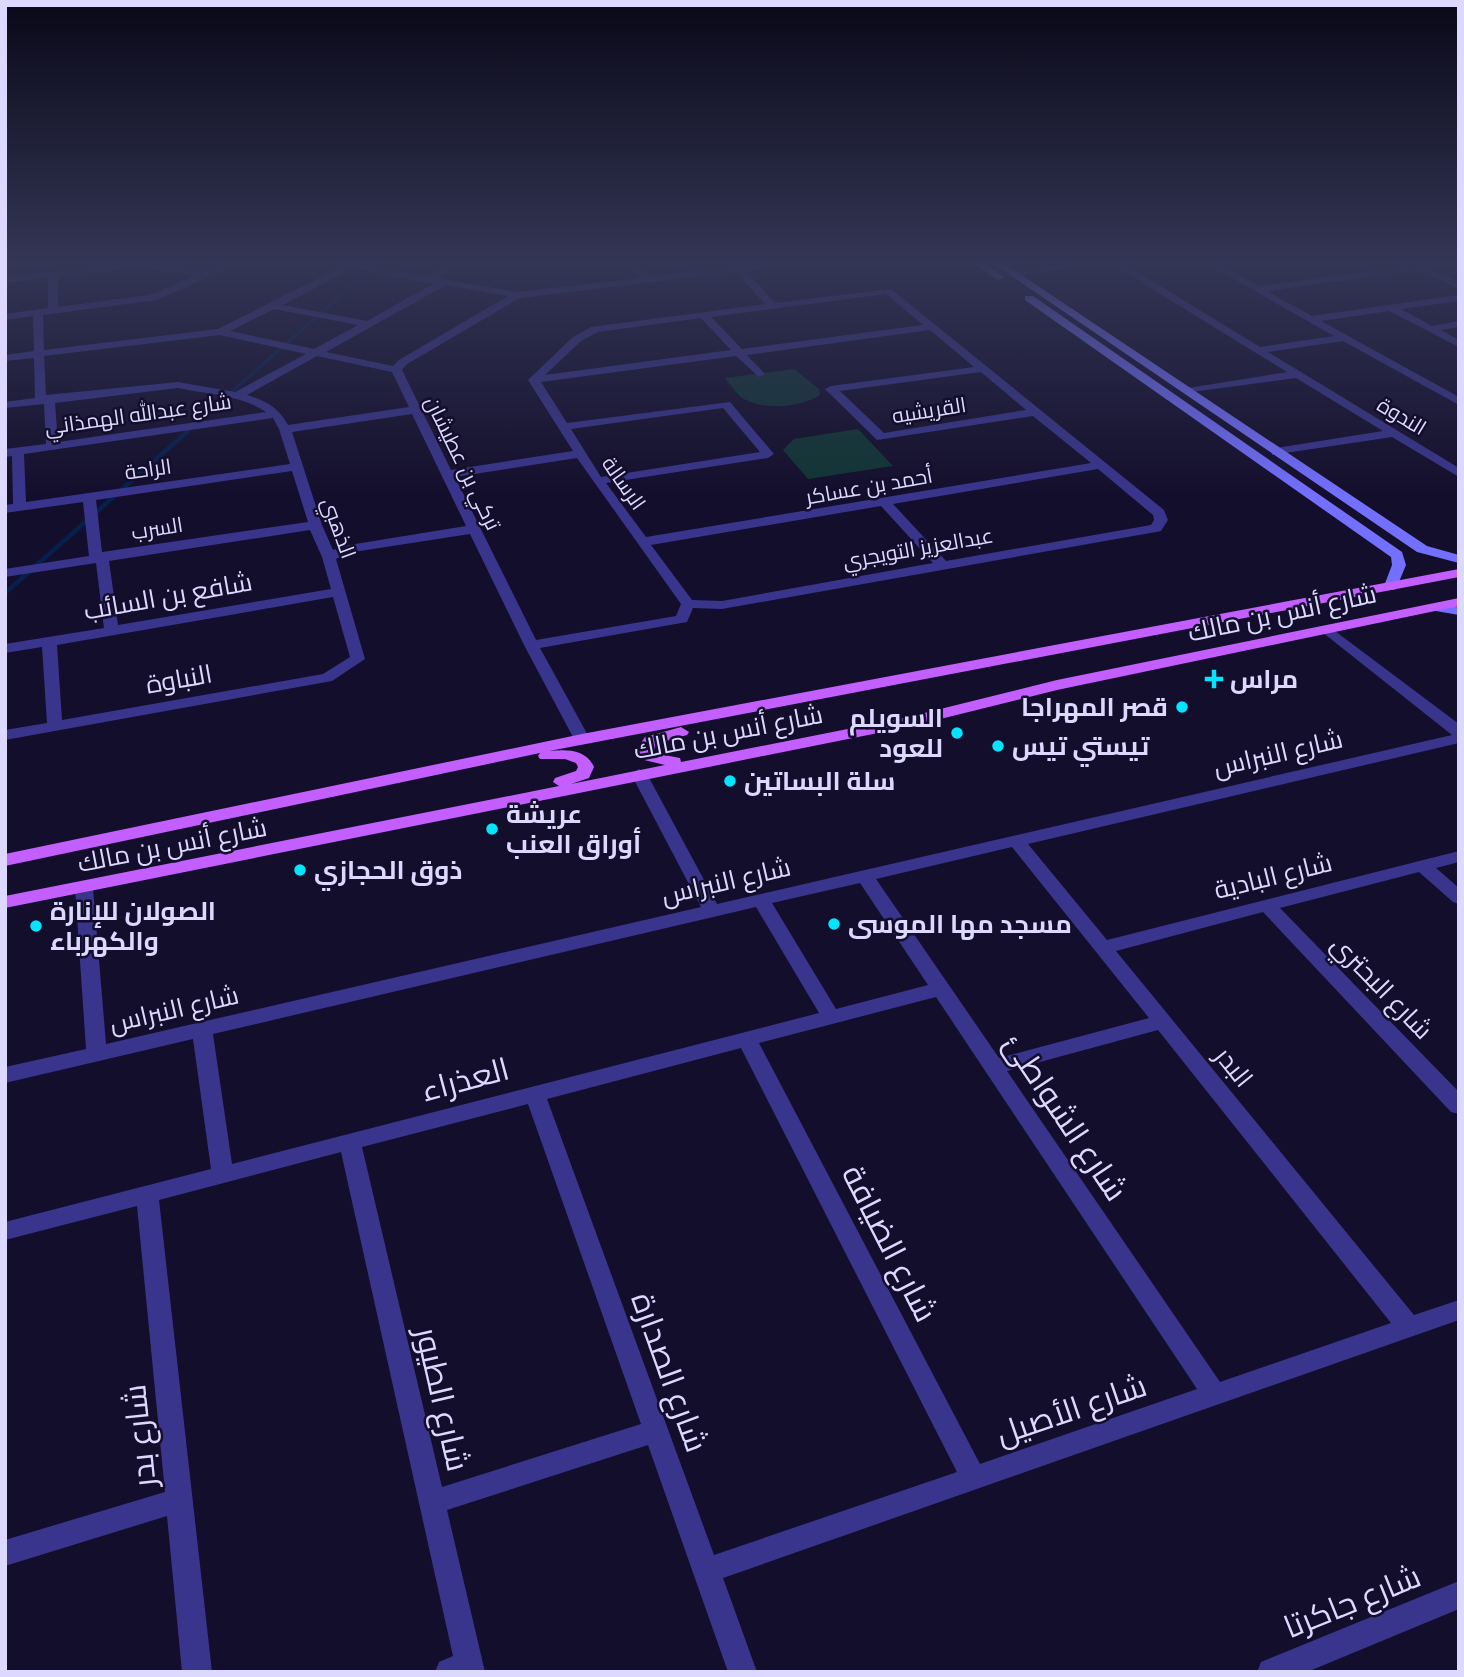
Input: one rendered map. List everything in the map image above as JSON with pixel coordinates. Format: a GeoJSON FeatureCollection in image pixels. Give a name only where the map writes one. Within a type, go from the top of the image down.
{"type":"FeatureCollection","features":[{"type":"Feature","properties":{"kind":"main road"},"geometry":{"type":"LineString","coordinates":[[5,860],[582,739],[1459,573]]}},
{"type":"Feature","properties":{"kind":"main road","name":"شارع أنس بن مالك"},"geometry":{"type":"LineString","coordinates":[[5,902],[908,722],[1057,685],[1459,602]]}},
{"type":"Feature","properties":{"kind":"main road"},"geometry":{"type":"LineString","coordinates":[[895,681],[829,699],[652,738],[646,743],[646,756],[665,762],[908,722]]}},
{"type":"Feature","properties":{"kind":"main road"},"geometry":{"type":"LineString","coordinates":[[332,793],[558,754],[575,756],[583,760],[586,767],[583,775],[574,779],[444,809],[361,832]]}},
{"type":"Feature","properties":{"kind":"street"},"geometry":{"type":"LineString","coordinates":[[39,338],[40,397],[49,400]]}},
{"type":"Feature","properties":{"kind":"street"},"geometry":{"type":"LineString","coordinates":[[5,358],[168,338]]}},
{"type":"Feature","properties":{"kind":"street"},"geometry":{"type":"LineString","coordinates":[[248,338],[396,370],[403,362],[443,338]]}},
{"type":"Feature","properties":{"kind":"street"},"geometry":{"type":"LineString","coordinates":[[237,396],[344,338]]}},
{"type":"Feature","properties":{"kind":"street"},"geometry":{"type":"LineString","coordinates":[[534,380],[578,338]]}},
{"type":"Feature","properties":{"kind":"street"},"geometry":{"type":"LineString","coordinates":[[725,338],[759,374]]}},
{"type":"Feature","properties":{"kind":"street"},"geometry":{"type":"LineString","coordinates":[[534,380],[847,338]]}},
{"type":"Feature","properties":{"kind":"street"},"geometry":{"type":"LineString","coordinates":[[944,338],[1101,465]]}},
{"type":"Feature","properties":{"kind":"street"},"geometry":{"type":"LineString","coordinates":[[1084,338],[1397,555],[1420,560],[1429,555],[1109,338]]}},
{"type":"Feature","properties":{"kind":"street","name":"الندوة"},"geometry":{"type":"LineString","coordinates":[[1239,338],[1456,469]]}},
{"type":"Feature","properties":{"kind":"street"},"geometry":{"type":"LineString","coordinates":[[1258,350],[1343,338]]}},
{"type":"Feature","properties":{"kind":"street"},"geometry":{"type":"LineString","coordinates":[[1345,338],[1459,402]]}},
{"type":"Feature","properties":{"kind":"street"},"geometry":{"type":"LineString","coordinates":[[1106,354],[1121,354],[1126,350]]}},
{"type":"Feature","properties":{"kind":"street"},"geometry":{"type":"LineString","coordinates":[[1122,364],[1125,360],[1144,362]]}},
{"type":"Feature","properties":{"kind":"street","name":"القريشيه"},"geometry":{"type":"LineString","coordinates":[[981,369],[831,389],[881,437],[1035,412]]}},
{"type":"Feature","properties":{"kind":"street","name":"تركي بن عطيشان"},"geometry":{"type":"LineString","coordinates":[[396,370],[531,645],[582,739]]}},
{"type":"Feature","properties":{"kind":"street"},"geometry":{"type":"LineString","coordinates":[[1188,391],[1298,374]]}},
{"type":"Feature","properties":{"kind":"street","name":"الرسالة"},"geometry":{"type":"LineString","coordinates":[[534,380],[598,481],[688,604]]}},
{"type":"Feature","properties":{"kind":"street"},"geometry":{"type":"LineString","coordinates":[[5,405],[168,385],[188,386],[237,396],[261,403],[276,414]]}},
{"type":"Feature","properties":{"kind":"street"},"geometry":{"type":"LineString","coordinates":[[49,400],[52,446]]}},
{"type":"Feature","properties":{"kind":"street"},"geometry":{"type":"LineString","coordinates":[[564,427],[726,404],[768,454],[598,481]]}},
{"type":"Feature","properties":{"kind":"street"},"geometry":{"type":"LineString","coordinates":[[285,429],[415,410]]}},
{"type":"Feature","properties":{"kind":"street","name":"الذهبي"},"geometry":{"type":"LineString","coordinates":[[276,414],[285,429],[314,525],[329,558],[358,659]]}},
{"type":"Feature","properties":{"kind":"street","name":"شارع عبدالله الهمذاني"},"geometry":{"type":"LineString","coordinates":[[11,452],[276,414]]}},
{"type":"Feature","properties":{"kind":"street"},"geometry":{"type":"LineString","coordinates":[[1276,452],[1394,433]]}},
{"type":"Feature","properties":{"kind":"street"},"geometry":{"type":"LineString","coordinates":[[11,452],[20,507]]}},
{"type":"Feature","properties":{"kind":"street"},"geometry":{"type":"LineString","coordinates":[[448,474],[580,454]]}},
{"type":"Feature","properties":{"kind":"street","name":"أحمد بن عساكر"},"geometry":{"type":"LineString","coordinates":[[643,542],[1101,465]]}},
{"type":"Feature","properties":{"kind":"street","name":"عبدالعزيز التويجري"},"geometry":{"type":"LineString","coordinates":[[688,604],[722,605],[1156,528],[1161,520],[1159,513],[1101,465]]}},
{"type":"Feature","properties":{"kind":"street","name":"الراحة"},"geometry":{"type":"LineString","coordinates":[[5,509],[296,467]]}},
{"type":"Feature","properties":{"kind":"street"},"geometry":{"type":"LineString","coordinates":[[89,496],[95,554],[102,558],[112,631]]}},
{"type":"Feature","properties":{"kind":"street"},"geometry":{"type":"LineString","coordinates":[[885,503],[942,565]]}},
{"type":"Feature","properties":{"kind":"street","name":"السرب"},"geometry":{"type":"LineString","coordinates":[[5,573],[314,525]]}},
{"type":"Feature","properties":{"kind":"street"},"geometry":{"type":"LineString","coordinates":[[329,558],[343,551],[475,529]]}},
{"type":"Feature","properties":{"kind":"street"},"geometry":{"type":"LineString","coordinates":[[1422,549],[1459,559]]}},
{"type":"Feature","properties":{"kind":"street"},"geometry":{"type":"LineString","coordinates":[[1391,586],[1399,565],[1397,555]]}},
{"type":"Feature","properties":{"kind":"street","name":"شافع بن السائب"},"geometry":{"type":"LineString","coordinates":[[5,649],[339,592]]}},
{"type":"Feature","properties":{"kind":"street"},"geometry":{"type":"LineString","coordinates":[[531,645],[682,619],[688,604]]}},
{"type":"Feature","properties":{"kind":"street"},"geometry":{"type":"LineString","coordinates":[[1435,607],[1459,611]]}},
{"type":"Feature","properties":{"kind":"street"},"geometry":{"type":"LineString","coordinates":[[1327,629],[1459,732]]}},
{"type":"Feature","properties":{"kind":"street"},"geometry":{"type":"LineString","coordinates":[[49,642],[55,726]]}},
{"type":"Feature","properties":{"kind":"street","name":"النباوة"},"geometry":{"type":"LineString","coordinates":[[5,735],[327,677],[339,673],[358,659]]}},
{"type":"Feature","properties":{"kind":"street","name":"شارع النبراس"},"geometry":{"type":"LineString","coordinates":[[5,1075],[1459,738]]}},
{"type":"Feature","properties":{"kind":"street"},"geometry":{"type":"LineString","coordinates":[[639,774],[712,911]]}},
{"type":"Feature","properties":{"kind":"street","name":"البدر"},"geometry":{"type":"LineString","coordinates":[[1016,840],[1409,1327]]}},
{"type":"Feature","properties":{"kind":"street","name":"شارع البادية"},"geometry":{"type":"LineString","coordinates":[[1101,948],[1459,856]]}},
{"type":"Feature","properties":{"kind":"street"},"geometry":{"type":"LineString","coordinates":[[1422,865],[1459,898]]}},
{"type":"Feature","properties":{"kind":"street","name":"شارع الشواطئ"},"geometry":{"type":"LineString","coordinates":[[864,876],[1214,1395]]}},
{"type":"Feature","properties":{"kind":"street"},"geometry":{"type":"LineString","coordinates":[[84,888],[97,1054]]}},
{"type":"Feature","properties":{"kind":"street"},"geometry":{"type":"LineString","coordinates":[[761,900],[831,1017]]}},
{"type":"Feature","properties":{"kind":"street","name":"شارع البحتري"},"geometry":{"type":"LineString","coordinates":[[1267,905],[1459,1105]]}},
{"type":"Feature","properties":{"kind":"street","name":"العذراء"},"geometry":{"type":"LineString","coordinates":[[5,1231],[941,989]]}},
{"type":"Feature","properties":{"kind":"street"},"geometry":{"type":"LineString","coordinates":[[994,1067],[1161,1022]]}},
{"type":"Feature","properties":{"kind":"street"},"geometry":{"type":"LineString","coordinates":[[202,1030],[223,1174]]}},
{"type":"Feature","properties":{"kind":"street","name":"شارع الضيافة"},"geometry":{"type":"LineString","coordinates":[[747,1039],[974,1478]]}},
{"type":"Feature","properties":{"kind":"street","name":"شارع الصدارة"},"geometry":{"type":"LineString","coordinates":[[535,1094],[743,1672]]}},
{"type":"Feature","properties":{"kind":"street","name":"شارع الطيور"},"geometry":{"type":"LineString","coordinates":[[350,1142],[433,1502],[463,1669]]}},
{"type":"Feature","properties":{"kind":"street","name":"شارع بدر"},"geometry":{"type":"LineString","coordinates":[[147,1194],[197,1672]]}},
{"type":"Feature","properties":{"kind":"street","name":"شارع الأصيل"},"geometry":{"type":"LineString","coordinates":[[706,1571],[1459,1310]]}},
{"type":"Feature","properties":{"kind":"street"},"geometry":{"type":"LineString","coordinates":[[433,1502],[656,1431]]}},
{"type":"Feature","properties":{"kind":"street"},"geometry":{"type":"LineString","coordinates":[[5,1553],[179,1500]]}},
{"type":"Feature","properties":{"kind":"street","name":"شارع جاكرتا"},"geometry":{"type":"LineString","coordinates":[[1271,1672],[1459,1595]]}},
{"type":"Feature","properties":{"kind":"green space"},"geometry":{"type":"Polygon","coordinates":[[[794,369],[819,389],[820,395],[793,405],[762,405],[741,397],[725,378],[794,369]]]}},
{"type":"Feature","properties":{"kind":"green space"},"geometry":{"type":"Polygon","coordinates":[[[858,429],[893,466],[808,479],[783,450],[794,439],[858,429]]]}},
{"type":"Feature","properties":{"kind":"waterway"},"geometry":{"type":"LineString","coordinates":[[186,432],[292,338]]}},
{"type":"Feature","properties":{"kind":"waterway"},"geometry":{"type":"LineString","coordinates":[[5,593],[188,431]]}},
{"type":"Feature","properties":{"kind":"place","name":"مراس"},"geometry":{"type":"Point","coordinates":[1214,679]}},
{"type":"Feature","properties":{"kind":"place","name":"قصر المهراجا"},"geometry":{"type":"Point","coordinates":[1182,707]}},
{"type":"Feature","properties":{"kind":"place","name":"السويلم للعود"},"geometry":{"type":"Point","coordinates":[957,733]}},
{"type":"Feature","properties":{"kind":"place","name":"تيستي تيس"},"geometry":{"type":"Point","coordinates":[998,746]}},
{"type":"Feature","properties":{"kind":"place","name":"سلة البساتين"},"geometry":{"type":"Point","coordinates":[730,781]}},
{"type":"Feature","properties":{"kind":"place","name":"عريشة أوراق العنب"},"geometry":{"type":"Point","coordinates":[492,829]}},
{"type":"Feature","properties":{"kind":"place","name":"ذوق الحجازي"},"geometry":{"type":"Point","coordinates":[300,870]}},
{"type":"Feature","properties":{"kind":"place","name":"مسجد مها الموسى"},"geometry":{"type":"Point","coordinates":[834,924]}},
{"type":"Feature","properties":{"kind":"place","name":"الصولان للإنارة والكهرباء"},"geometry":{"type":"Point","coordinates":[36,926]}}]}
